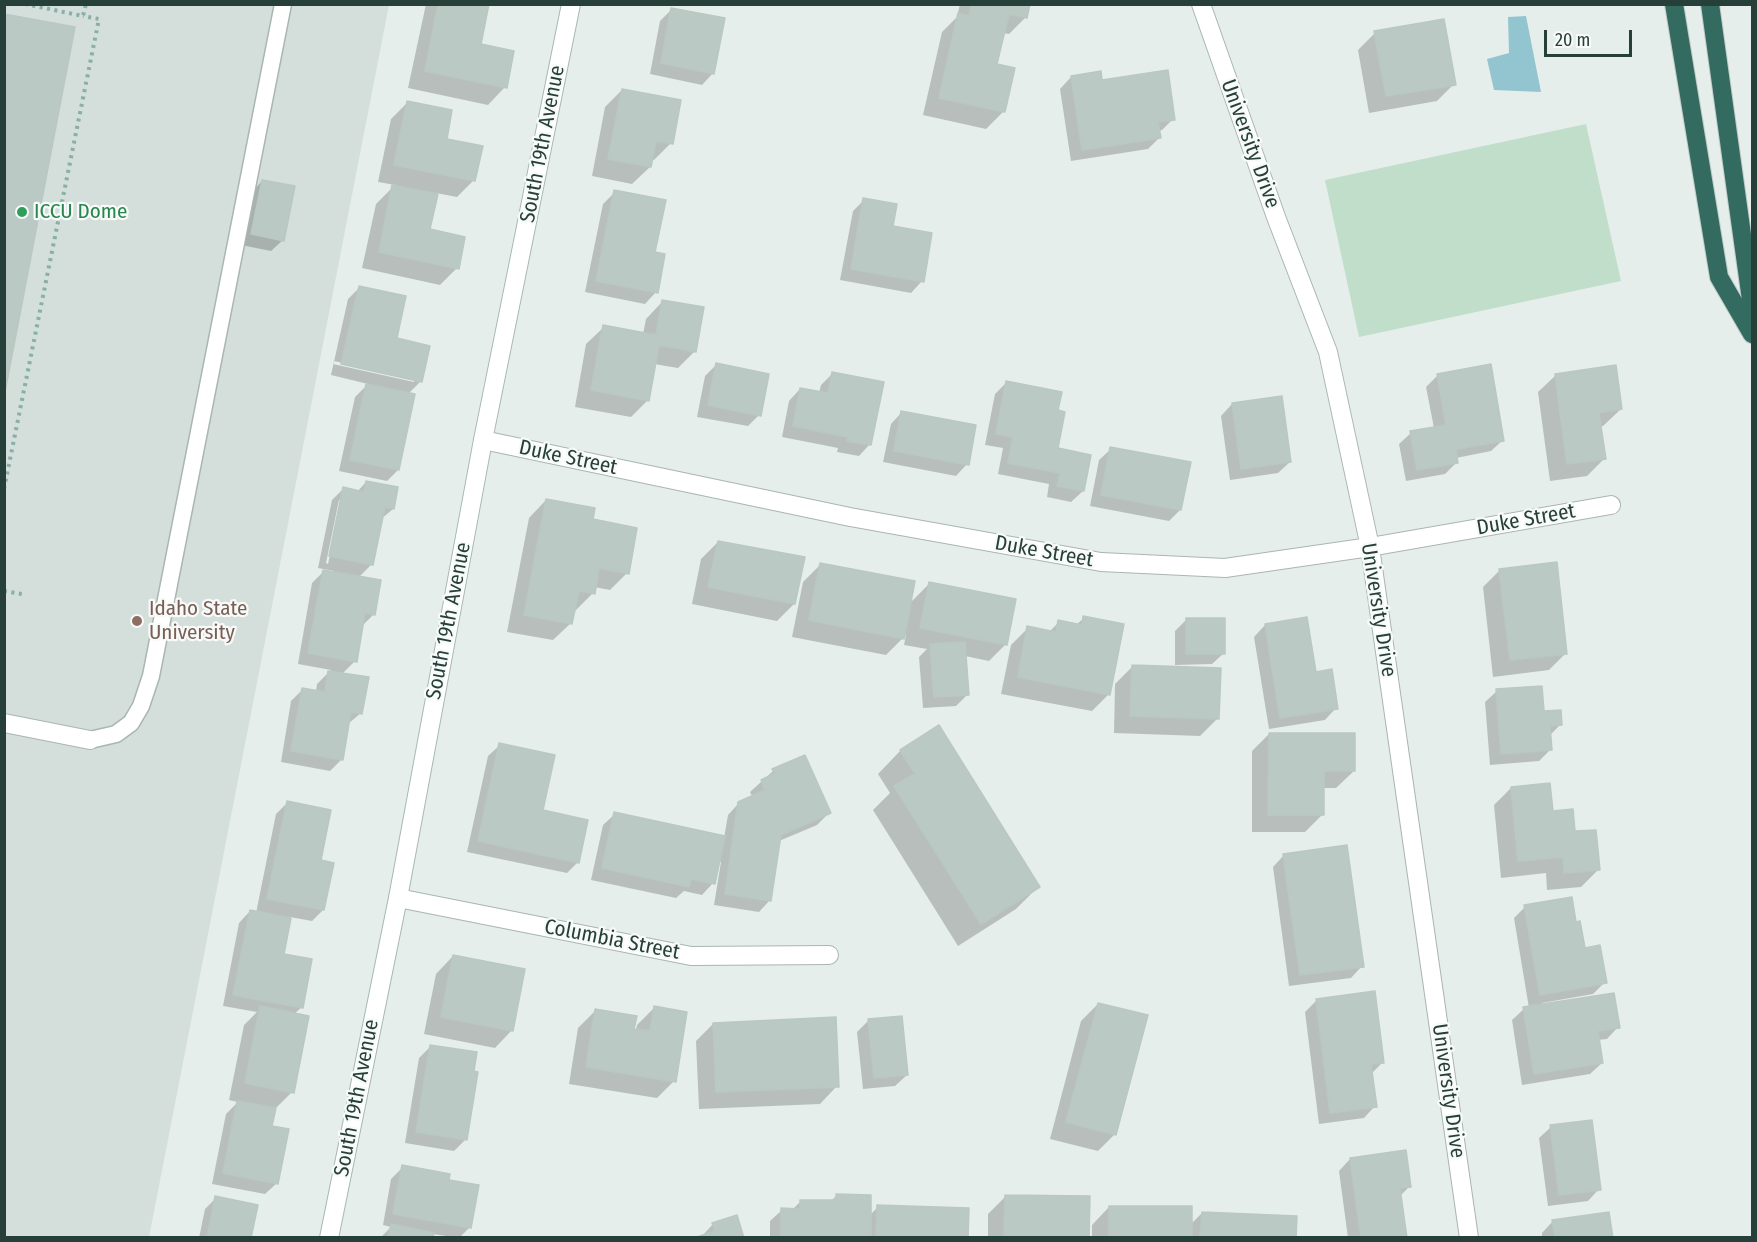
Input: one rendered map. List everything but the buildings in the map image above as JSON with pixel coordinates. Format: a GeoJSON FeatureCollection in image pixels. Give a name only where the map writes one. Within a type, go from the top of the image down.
{"type":"FeatureCollection","features":[{"type":"Feature","properties":{"kind":"highway"},"geometry":{"type":"LineString","coordinates":[[1674,4],[1719,277],[1752,334]]}},
{"type":"Feature","properties":{"kind":"highway"},"geometry":{"type":"LineString","coordinates":[[1710,4],[1752,307]]}},
{"type":"Feature","properties":{"kind":"street","name":"South 19th Avenue"},"geometry":{"type":"LineString","coordinates":[[329,1238],[398,898],[483,440],[570,4]]}},
{"type":"Feature","properties":{"kind":"street","name":"University Drive"},"geometry":{"type":"LineString","coordinates":[[1201,4],[1276,217],[1329,352],[1370,547],[1469,1238]]}},
{"type":"Feature","properties":{"kind":"street","name":"Duke Street"},"geometry":{"type":"LineString","coordinates":[[483,440],[850,517],[1101,562],[1225,568],[1370,547],[1611,506]]}},
{"type":"Feature","properties":{"kind":"street"},"geometry":{"type":"LineString","coordinates":[[4,723],[90,740]]}},
{"type":"Feature","properties":{"kind":"street","name":"Columbia Street"},"geometry":{"type":"LineString","coordinates":[[398,898],[691,956],[829,955]]}},
{"type":"Feature","properties":{"kind":"lane"},"geometry":{"type":"LineString","coordinates":[[90,740],[116,734],[131,723],[141,706],[151,676],[283,4]]}},
{"type":"Feature","properties":{"kind":"path"},"geometry":{"type":"LineString","coordinates":[[4,489],[99,19],[25,4]]}},
{"type":"Feature","properties":{"kind":"path"},"geometry":{"type":"LineString","coordinates":[[83,16],[86,4]]}},
{"type":"Feature","properties":{"kind":"path"},"geometry":{"type":"LineString","coordinates":[[4,591],[22,594]]}},
{"type":"Feature","properties":{"kind":"shaded area","name":"Idaho State University"},"geometry":{"type":"Polygon","coordinates":[[[5,5],[389,5],[149,1237],[5,1238],[5,5]]]}},
{"type":"Feature","properties":{"kind":"green space"},"geometry":{"type":"Polygon","coordinates":[[[1586,124],[1621,281],[1359,337],[1325,180],[1586,124]]]}},
{"type":"Feature","properties":{"kind":"water"},"geometry":{"type":"Polygon","coordinates":[[[1526,16],[1541,92],[1494,90],[1487,59],[1509,53],[1508,17],[1526,16]]]}},
{"type":"Feature","properties":{"kind":"place","name":"ICCU Dome"},"geometry":{"type":"Point","coordinates":[22,212]}},
{"type":"Feature","properties":{"kind":"place","name":"Idaho State University"},"geometry":{"type":"Point","coordinates":[137,621]}}]}
